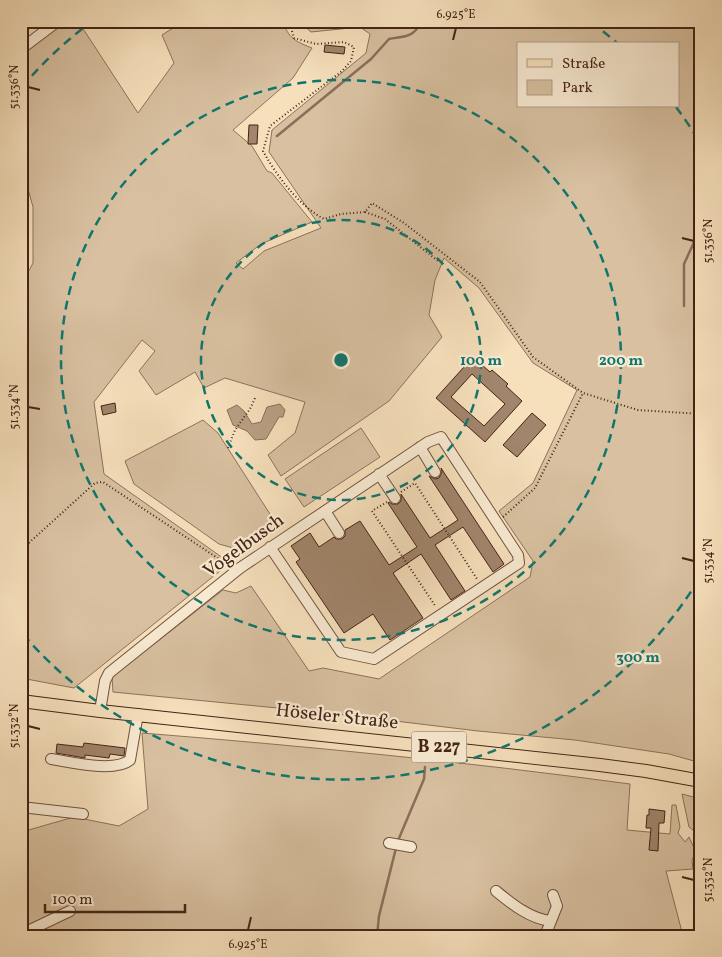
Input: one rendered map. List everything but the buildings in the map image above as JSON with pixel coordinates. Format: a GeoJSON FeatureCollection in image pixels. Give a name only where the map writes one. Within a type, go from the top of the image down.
{"type":"FeatureCollection","features":[{"type":"Feature","properties":{"kind":"main road","name":"B 227"},"geometry":{"type":"LineString","coordinates":[[21,701],[138,714]]}},
{"type":"Feature","properties":{"kind":"main road","name":"Höseler Straße"},"geometry":{"type":"LineString","coordinates":[[138,714],[600,764],[701,781]]}},
{"type":"Feature","properties":{"kind":"street"},"geometry":{"type":"LineString","coordinates":[[21,50],[58,21]]}},
{"type":"Feature","properties":{"kind":"street","name":"Vogelbusch"},"geometry":{"type":"LineString","coordinates":[[100,711],[105,681],[109,673],[236,571],[428,442],[441,438],[497,522]]}},
{"type":"Feature","properties":{"kind":"street"},"geometry":{"type":"LineString","coordinates":[[420,447],[435,472]]}},
{"type":"Feature","properties":{"kind":"street"},"geometry":{"type":"LineString","coordinates":[[380,474],[395,497]]}},
{"type":"Feature","properties":{"kind":"street"},"geometry":{"type":"LineString","coordinates":[[325,511],[339,533]]}},
{"type":"Feature","properties":{"kind":"street"},"geometry":{"type":"LineString","coordinates":[[270,547],[341,652],[374,659],[519,563],[518,555],[497,522]]}},
{"type":"Feature","properties":{"kind":"street"},"geometry":{"type":"LineString","coordinates":[[51,759],[109,767],[125,765],[130,760],[138,714]]}},
{"type":"Feature","properties":{"kind":"street"},"geometry":{"type":"LineString","coordinates":[[21,806],[83,814]]}},
{"type":"Feature","properties":{"kind":"street"},"geometry":{"type":"LineString","coordinates":[[389,843],[411,847]]}},
{"type":"Feature","properties":{"kind":"street"},"geometry":{"type":"LineString","coordinates":[[496,891],[516,906],[543,920],[550,921]]}},
{"type":"Feature","properties":{"kind":"street"},"geometry":{"type":"LineString","coordinates":[[545,936],[557,906],[552,895]]}},
{"type":"Feature","properties":{"kind":"street"},"geometry":{"type":"LineString","coordinates":[[33,936],[30,930],[70,911]]}},
{"type":"Feature","properties":{"kind":"path"},"geometry":{"type":"LineString","coordinates":[[289,21],[294,38],[316,44],[344,42],[354,47],[351,61],[342,71],[270,126],[263,151],[274,171],[311,212],[324,219],[341,214],[365,212],[385,219],[438,260]]}},
{"type":"Feature","properties":{"kind":"path"},"geometry":{"type":"LineString","coordinates":[[365,212],[372,203],[404,223],[480,282],[533,357],[583,393],[638,410],[701,414]]}},
{"type":"Feature","properties":{"kind":"path"},"geometry":{"type":"LineString","coordinates":[[497,522],[535,488],[583,393]]}},
{"type":"Feature","properties":{"kind":"path"},"geometry":{"type":"LineString","coordinates":[[228,448],[236,430],[255,398]]}},
{"type":"Feature","properties":{"kind":"path"},"geometry":{"type":"LineString","coordinates":[[21,550],[95,483],[104,482],[236,571]]}},
{"type":"Feature","properties":{"kind":"path"},"geometry":{"type":"LineString","coordinates":[[441,615],[372,511],[415,483],[483,587]]}},
{"type":"Feature","properties":{"kind":"green space"},"geometry":{"type":"Polygon","coordinates":[[[62,21],[78,21],[138,113],[174,63],[162,35],[184,21],[284,21],[290,36],[312,48],[293,78],[233,130],[252,146],[267,171],[272,173],[312,222],[261,244],[236,263],[243,269],[264,251],[321,228],[269,152],[272,130],[366,53],[370,34],[360,27],[311,32],[301,21],[701,21],[701,763],[669,754],[575,740],[113,692],[112,677],[223,590],[236,593],[251,586],[309,671],[323,668],[379,679],[530,577],[533,561],[499,511],[533,483],[577,390],[533,363],[479,288],[444,258],[435,280],[429,315],[442,337],[389,401],[281,476],[268,455],[295,433],[305,402],[225,378],[204,388],[195,372],[156,395],[139,371],[155,351],[142,340],[94,402],[104,474],[230,563],[74,688],[21,678],[21,286],[33,263],[33,207],[21,164],[21,52],[62,21]]]}},
{"type":"Feature","properties":{"kind":"green space"},"geometry":{"type":"Polygon","coordinates":[[[203,420],[218,433],[277,525],[240,550],[219,544],[134,484],[125,461],[203,420]]]}},
{"type":"Feature","properties":{"kind":"green space"},"geometry":{"type":"Polygon","coordinates":[[[361,428],[380,457],[304,507],[285,479],[361,428]]]}},
{"type":"Feature","properties":{"kind":"green space"},"geometry":{"type":"Polygon","coordinates":[[[142,733],[386,755],[630,784],[627,830],[670,834],[672,805],[676,805],[680,827],[678,833],[685,842],[689,837],[696,852],[692,860],[693,869],[666,871],[682,932],[666,936],[21,936],[21,814],[23,814],[25,831],[74,817],[119,826],[148,809],[142,733]]]}},
{"type":"Feature","properties":{"kind":"green space"},"geometry":{"type":"Polygon","coordinates":[[[682,794],[701,799],[701,836],[689,827],[682,794]]]}},
{"type":"Feature","properties":{"kind":"shaded area"},"geometry":{"type":"Polygon","coordinates":[[[280,404],[285,410],[283,417],[279,417],[266,439],[255,440],[247,431],[233,425],[227,410],[237,405],[244,411],[252,424],[261,422],[267,407],[280,404]]]}},
{"type":"Feature","properties":{"kind":"waterway"},"geometry":{"type":"LineString","coordinates":[[277,136],[371,59],[389,39],[412,33],[419,27],[422,21]]}},
{"type":"Feature","properties":{"kind":"waterway"},"geometry":{"type":"LineString","coordinates":[[684,306],[684,264],[701,227]]}},
{"type":"Feature","properties":{"kind":"waterway"},"geometry":{"type":"LineString","coordinates":[[397,843],[424,779],[425,767]]}},
{"type":"Feature","properties":{"kind":"waterway"},"geometry":{"type":"LineString","coordinates":[[377,936],[379,916],[396,848]]}}]}
